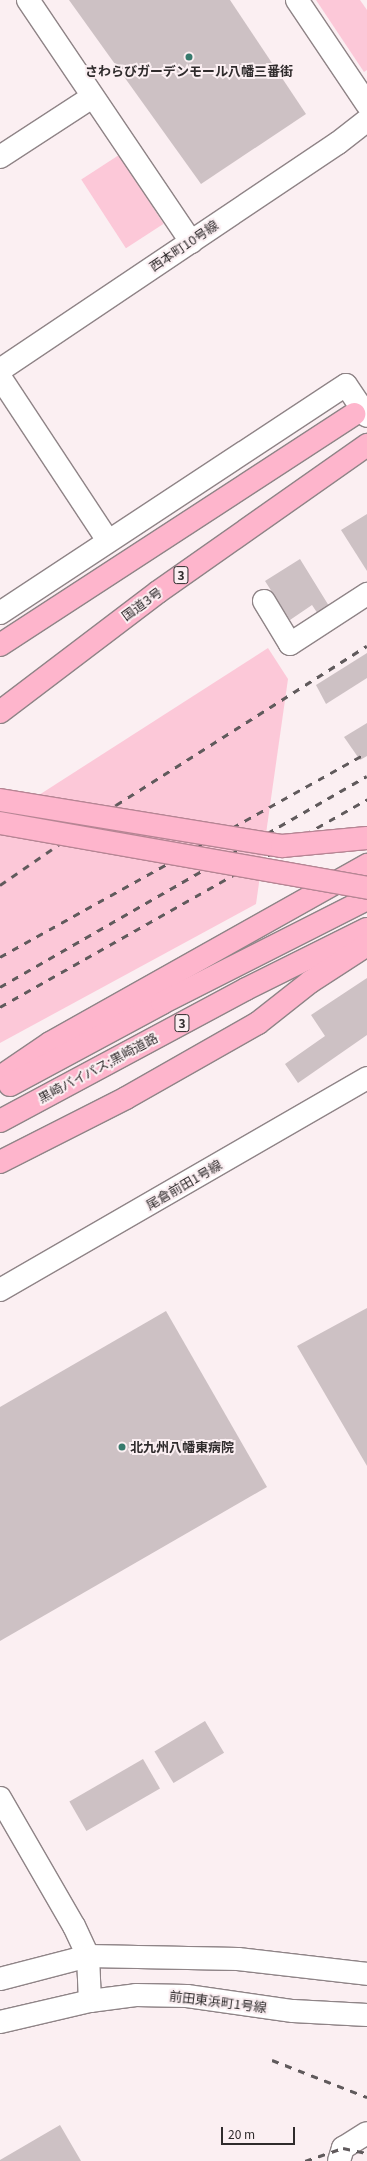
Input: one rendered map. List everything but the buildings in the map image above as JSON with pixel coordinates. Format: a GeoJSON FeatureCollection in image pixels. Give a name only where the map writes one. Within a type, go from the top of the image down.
{"type":"FeatureCollection","features":[{"type":"Feature","properties":{"kind":"highway"},"geometry":{"type":"LineString","coordinates":[[0,645],[360,415]]}},
{"type":"Feature","properties":{"kind":"highway","name":"国道3号"},"geometry":{"type":"LineString","coordinates":[[0,712],[158,592],[367,445]]}},
{"type":"Feature","properties":{"kind":"highway"},"geometry":{"type":"LineString","coordinates":[[0,800],[282,846],[367,838]]}},
{"type":"Feature","properties":{"kind":"highway"},"geometry":{"type":"LineString","coordinates":[[0,823],[367,888]]}},
{"type":"Feature","properties":{"kind":"highway"},"geometry":{"type":"LineString","coordinates":[[0,1077],[50,1042],[367,865]]}},
{"type":"Feature","properties":{"kind":"highway","name":"黒崎バイパス;黒崎道路"},"geometry":{"type":"LineString","coordinates":[[0,1090],[162,1003],[367,899]]}},
{"type":"Feature","properties":{"kind":"highway","name":"黒崎バイパス;黒崎道路"},"geometry":{"type":"LineString","coordinates":[[0,1121],[246,989],[367,929]]}},
{"type":"Feature","properties":{"kind":"highway"},"geometry":{"type":"LineString","coordinates":[[0,1162],[126,1098],[258,1022],[310,982],[367,944]]}},
{"type":"Feature","properties":{"kind":"street"},"geometry":{"type":"LineString","coordinates":[[28,0],[92,98],[191,242]]}},
{"type":"Feature","properties":{"kind":"street"},"geometry":{"type":"LineString","coordinates":[[297,0],[367,104]]}},
{"type":"Feature","properties":{"kind":"street"},"geometry":{"type":"LineString","coordinates":[[0,157],[92,98]]}},
{"type":"Feature","properties":{"kind":"street","name":"西本町10号線"},"geometry":{"type":"LineString","coordinates":[[0,370],[191,242],[367,120]]}},
{"type":"Feature","properties":{"kind":"street"},"geometry":{"type":"LineString","coordinates":[[0,377],[108,541]]}},
{"type":"Feature","properties":{"kind":"street"},"geometry":{"type":"LineString","coordinates":[[0,613],[346,385],[360,415]]}},
{"type":"Feature","properties":{"kind":"street"},"geometry":{"type":"LineString","coordinates":[[264,601],[290,644],[367,594]]}},
{"type":"Feature","properties":{"kind":"street","name":"尾倉前田1号線"},"geometry":{"type":"LineString","coordinates":[[0,1290],[367,1078]]}},
{"type":"Feature","properties":{"kind":"street"},"geometry":{"type":"LineString","coordinates":[[0,1798],[74,1926],[88,1956],[90,2001]]}},
{"type":"Feature","properties":{"kind":"street"},"geometry":{"type":"LineString","coordinates":[[0,1979],[88,1956],[238,1959],[367,1974]]}},
{"type":"Feature","properties":{"kind":"street","name":"前田東浜町1号線"},"geometry":{"type":"LineString","coordinates":[[0,2022],[90,2001],[136,1995],[187,1996],[293,2011],[367,2015]]}},
{"type":"Feature","properties":{"kind":"street"},"geometry":{"type":"LineString","coordinates":[[339,2161],[343,2148],[367,2133]]}},
{"type":"Feature","properties":{"kind":"shaded area"},"geometry":{"type":"Polygon","coordinates":[[[316,0],[360,0],[367,10],[367,70],[364,72],[316,0]]]}},
{"type":"Feature","properties":{"kind":"shaded area"},"geometry":{"type":"Polygon","coordinates":[[[119,155],[164,224],[126,248],[81,180],[119,155]]]}},
{"type":"Feature","properties":{"kind":"shaded area"},"geometry":{"type":"Polygon","coordinates":[[[268,648],[288,679],[256,904],[0,1043],[0,820],[268,648]]]}},
{"type":"Feature","properties":{"kind":"railway"},"geometry":{"type":"LineString","coordinates":[[0,885],[116,805],[367,646]]}},
{"type":"Feature","properties":{"kind":"railway"},"geometry":{"type":"LineString","coordinates":[[0,957],[367,753]]}},
{"type":"Feature","properties":{"kind":"railway"},"geometry":{"type":"LineString","coordinates":[[0,987],[367,776]]}},
{"type":"Feature","properties":{"kind":"railway"},"geometry":{"type":"LineString","coordinates":[[0,1007],[367,799]]}},
{"type":"Feature","properties":{"kind":"railway"},"geometry":{"type":"LineString","coordinates":[[272,2060],[367,2097]]}},
{"type":"Feature","properties":{"kind":"railway"},"geometry":{"type":"LineString","coordinates":[[305,2161],[343,2148],[367,2153]]}},
{"type":"Feature","properties":{"kind":"place","name":"さわらびガーデンモール八幡三番街"},"geometry":{"type":"Point","coordinates":[189,57]}},
{"type":"Feature","properties":{"kind":"place","name":"北九州八幡東病院"},"geometry":{"type":"Point","coordinates":[122,1447]}}]}
